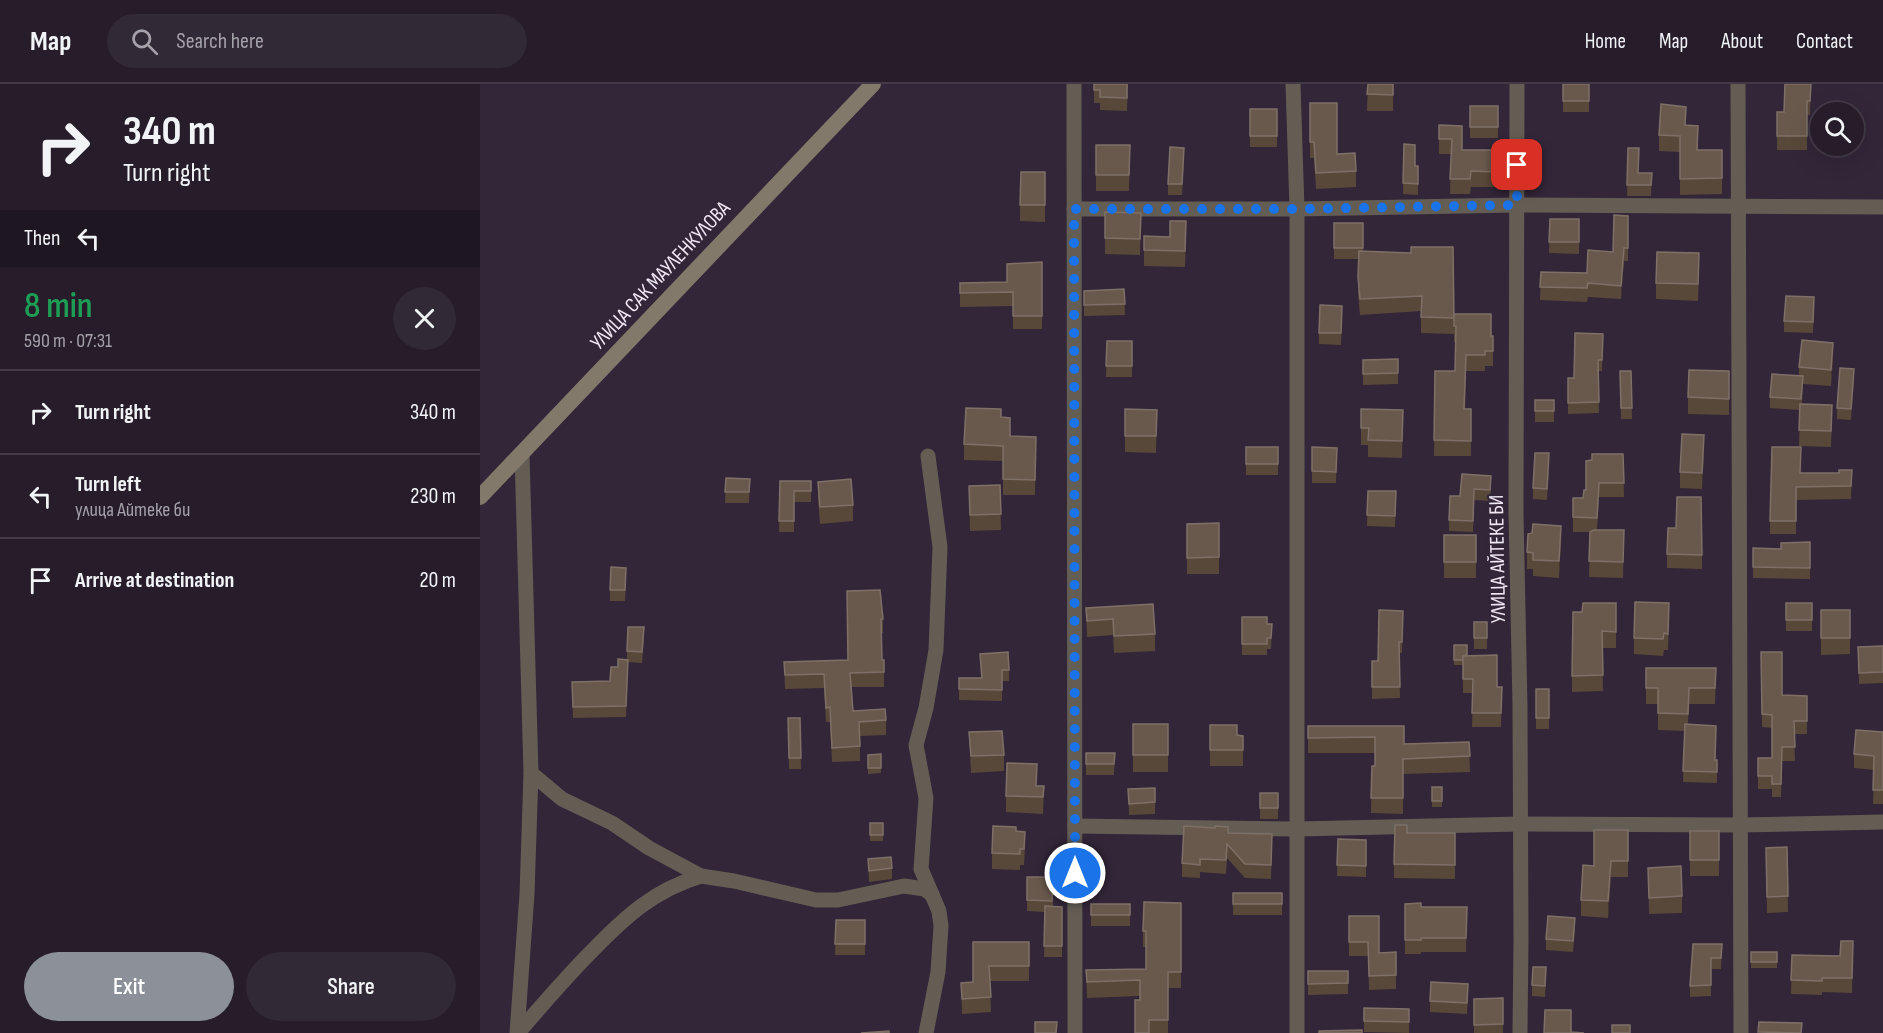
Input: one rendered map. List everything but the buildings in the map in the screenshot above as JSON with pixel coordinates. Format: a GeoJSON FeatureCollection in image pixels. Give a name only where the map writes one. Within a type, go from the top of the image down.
{"type":"FeatureCollection","features":[{"type":"Feature","properties":{"kind":"main road","name":"УЛИЦА САК МАУЛЕНКУЛОВА"},"geometry":{"type":"LineString","coordinates":[[480,497],[873,84]]}},
{"type":"Feature","properties":{"kind":"street"},"geometry":{"type":"LineString","coordinates":[[1074,84],[1075,1033]]}},
{"type":"Feature","properties":{"kind":"street"},"geometry":{"type":"LineString","coordinates":[[1293,84],[1298,209],[1297,1033]]}},
{"type":"Feature","properties":{"kind":"street","name":"УЛИЦА АЙТЕКЕ БИ"},"geometry":{"type":"LineString","coordinates":[[1516,84],[1520,1033]]}},
{"type":"Feature","properties":{"kind":"street"},"geometry":{"type":"LineString","coordinates":[[1738,84],[1741,1033]]}},
{"type":"Feature","properties":{"kind":"street"},"geometry":{"type":"LineString","coordinates":[[1074,209],[1298,209],[1517,205],[1883,207]]}},
{"type":"Feature","properties":{"kind":"street"},"geometry":{"type":"LineString","coordinates":[[517,1033],[527,894],[531,773],[522,454]]}},
{"type":"Feature","properties":{"kind":"street"},"geometry":{"type":"LineString","coordinates":[[926,1033],[938,972],[940,944],[939,911],[921,869],[926,798],[916,745],[926,708],[936,650],[940,547],[928,456]]}},
{"type":"Feature","properties":{"kind":"street"},"geometry":{"type":"LineString","coordinates":[[531,773],[562,799],[612,823],[649,848],[701,876],[734,881],[816,900],[838,900],[904,886],[925,889],[932,895]]}},
{"type":"Feature","properties":{"kind":"street"},"geometry":{"type":"LineString","coordinates":[[1075,826],[1297,829],[1520,824],[1739,825],[1883,822]]}},
{"type":"Feature","properties":{"kind":"street"},"geometry":{"type":"LineString","coordinates":[[904,886],[921,869]]}},
{"type":"Feature","properties":{"kind":"street"},"geometry":{"type":"LineString","coordinates":[[517,1033],[614,927],[664,891],[701,876]]}},
{"type":"Feature","properties":{"kind":"route"},"geometry":{"type":"LineString","coordinates":[[1075,873],[1074,209],[1298,209],[1517,205],[1517,165]]}}]}
